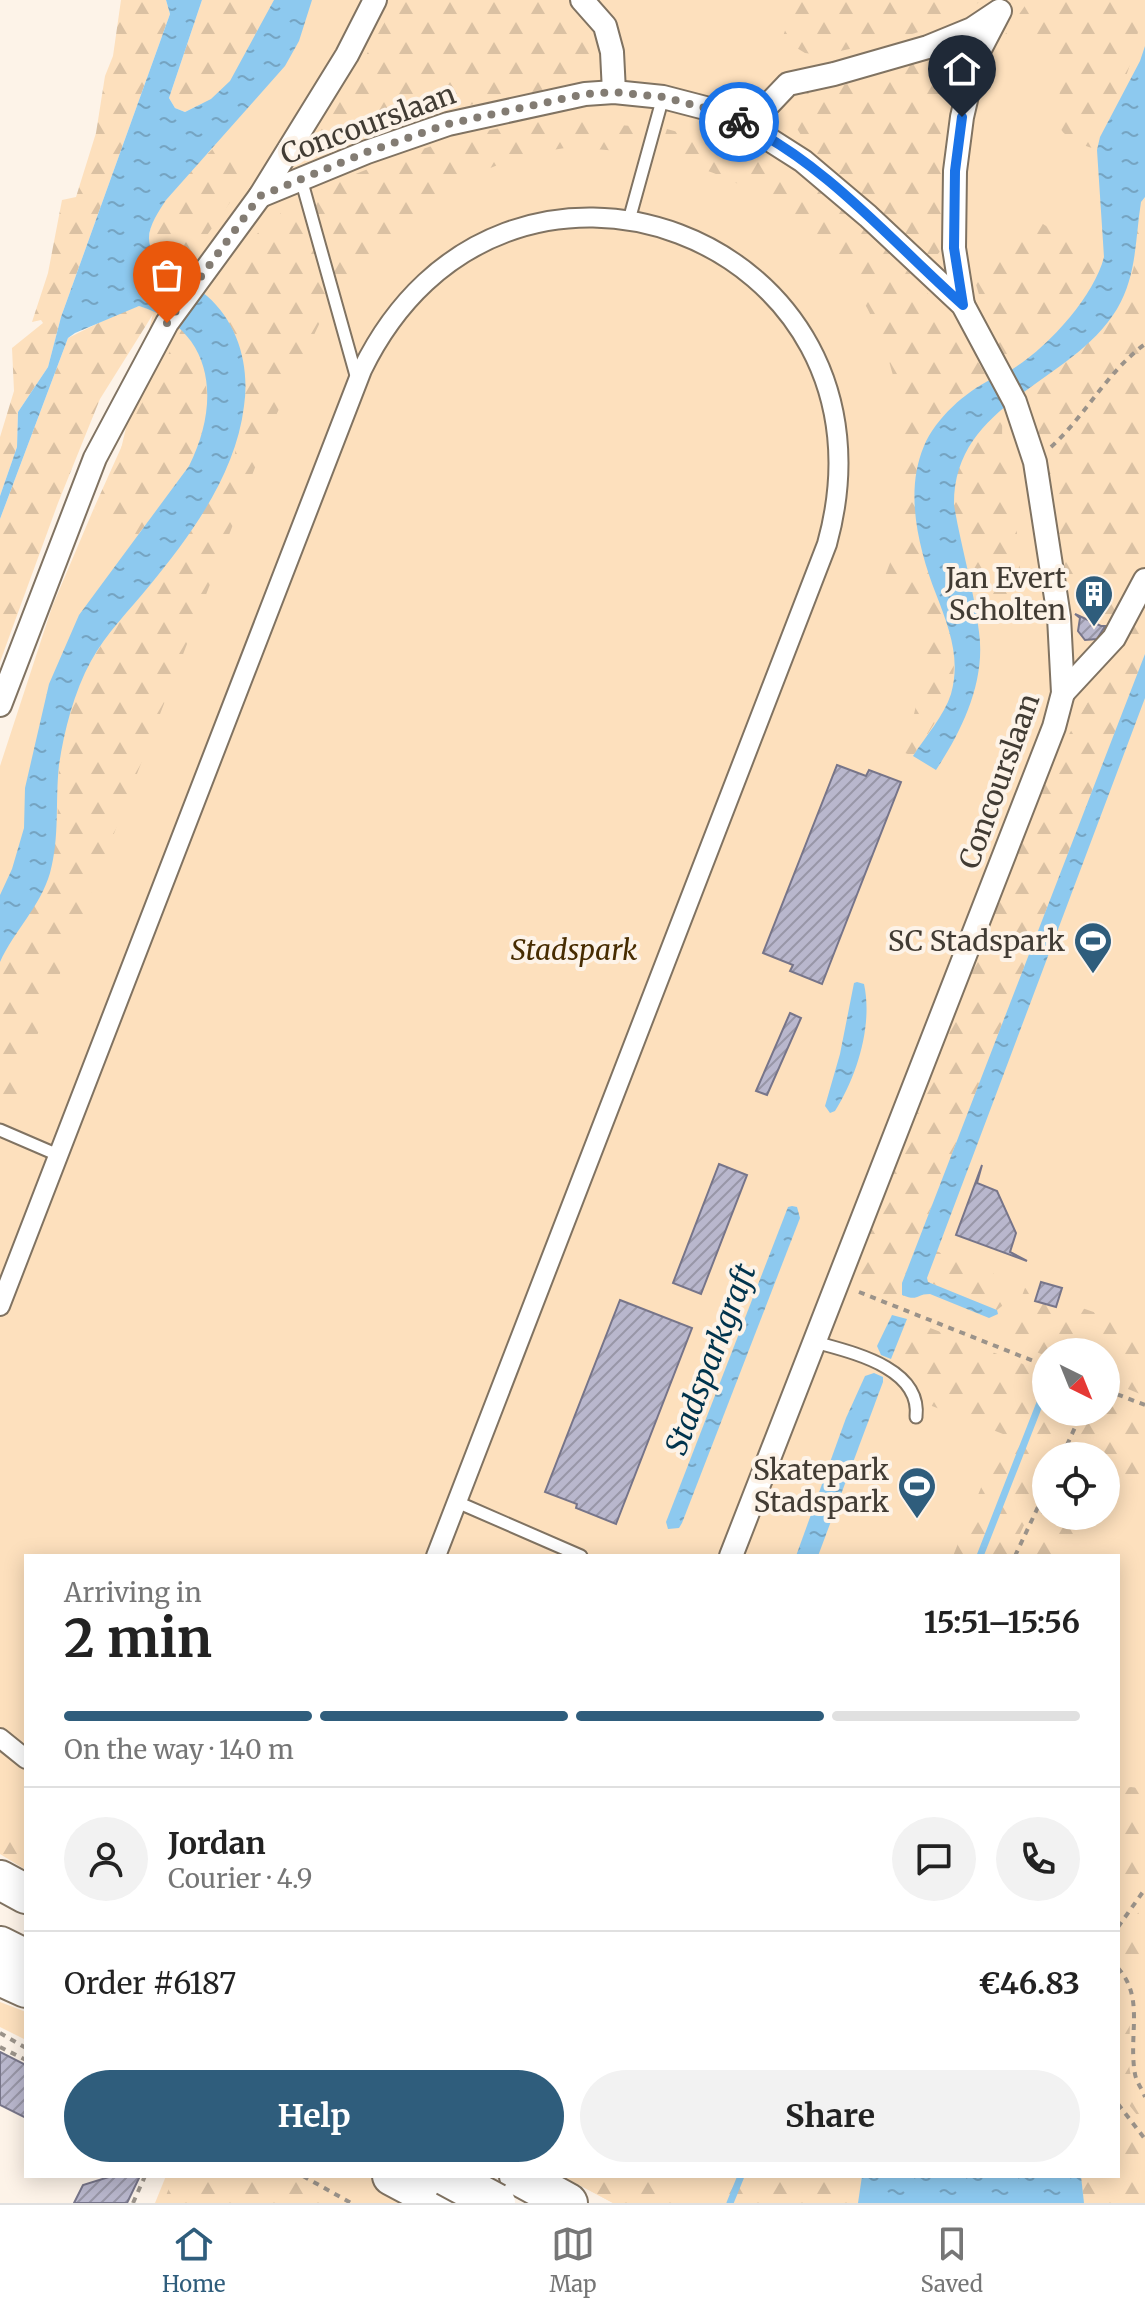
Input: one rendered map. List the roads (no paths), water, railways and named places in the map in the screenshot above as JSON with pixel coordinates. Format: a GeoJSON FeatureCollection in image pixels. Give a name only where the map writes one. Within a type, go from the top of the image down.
{"type":"FeatureCollection","features":[{"type":"Feature","properties":{"kind":"highway"},"geometry":{"type":"LineString","coordinates":[[0,1880],[24,1893]]}},
{"type":"Feature","properties":{"kind":"highway"},"geometry":{"type":"LineString","coordinates":[[0,1910],[24,1922]]}},
{"type":"Feature","properties":{"kind":"highway"},"geometry":{"type":"LineString","coordinates":[[0,1946],[24,1958]]}},
{"type":"Feature","properties":{"kind":"highway"},"geometry":{"type":"LineString","coordinates":[[0,1976],[24,1987]]}},
{"type":"Feature","properties":{"kind":"highway"},"geometry":{"type":"LineString","coordinates":[[0,1996],[24,2003]]}},
{"type":"Feature","properties":{"kind":"highway"},"geometry":{"type":"LineString","coordinates":[[425,2187],[496,2203]]}},
{"type":"Feature","properties":{"kind":"street"},"geometry":{"type":"LineString","coordinates":[[260,196],[347,55],[375,0]]}},
{"type":"Feature","properties":{"kind":"street"},"geometry":{"type":"LineString","coordinates":[[582,0],[605,26],[612,52],[614,92]]}},
{"type":"Feature","properties":{"kind":"street"},"geometry":{"type":"LineString","coordinates":[[748,126],[788,84],[928,47],[972,29],[1005,5]]}},
{"type":"Feature","properties":{"kind":"street"},"geometry":{"type":"LineString","coordinates":[[963,305],[954,248],[955,171],[962,117],[976,57],[1005,5]]}},
{"type":"Feature","properties":{"kind":"street","name":"Concourslaan"},"geometry":{"type":"LineString","coordinates":[[1,698],[95,458],[167,323],[260,196],[367,152],[448,124],[585,94],[614,92],[663,97],[713,110],[748,126],[814,170],[963,305],[1015,402],[1035,462],[1059,617],[1063,693],[1054,727],[732,1554]]}},
{"type":"Feature","properties":{"kind":"street"},"geometry":{"type":"LineString","coordinates":[[0,1306],[357,381],[374,345],[406,299],[449,262],[473,247],[512,230],[581,217],[629,220],[664,228],[716,250],[740,266],[781,305],[812,352],[824,378],[837,432],[839,489],[827,544],[437,1554]]}},
{"type":"Feature","properties":{"kind":"street"},"geometry":{"type":"LineString","coordinates":[[1063,693],[1114,638],[1145,580]]}},
{"type":"Feature","properties":{"kind":"street"},"geometry":{"type":"LineString","coordinates":[[0,1738],[24,1757]]}},
{"type":"Feature","properties":{"kind":"street"},"geometry":{"type":"LineString","coordinates":[[481,2203],[490,2178]]}},
{"type":"Feature","properties":{"kind":"lane"},"geometry":{"type":"LineString","coordinates":[[629,220],[663,97]]}},
{"type":"Feature","properties":{"kind":"lane"},"geometry":{"type":"LineString","coordinates":[[301,179],[357,381]]}},
{"type":"Feature","properties":{"kind":"lane"},"geometry":{"type":"LineString","coordinates":[[0,1130],[58,1155]]}},
{"type":"Feature","properties":{"kind":"lane"},"geometry":{"type":"LineString","coordinates":[[815,1342],[873,1360],[897,1375],[909,1388],[917,1404],[916,1417]]}},
{"type":"Feature","properties":{"kind":"lane"},"geometry":{"type":"LineString","coordinates":[[457,1502],[576,1554]]}},
{"type":"Feature","properties":{"kind":"water"},"geometry":{"type":"Polygon","coordinates":[[[166,0],[202,0],[169,98],[175,108],[185,112],[211,99],[230,81],[274,0],[312,0],[299,41],[285,66],[166,200],[151,228],[149,238],[156,258],[171,273],[207,296],[234,332],[245,376],[239,431],[222,479],[196,524],[104,641],[85,673],[70,712],[61,752],[55,846],[50,873],[40,897],[0,962],[0,895],[12,869],[24,828],[25,788],[49,684],[79,615],[189,466],[205,417],[207,394],[197,350],[183,332],[164,317],[139,306],[75,333],[68,338],[0,519],[0,496],[17,447],[18,412],[48,367],[61,317],[170,14],[166,0]]]}},
{"type":"Feature","properties":{"kind":"water"},"geometry":{"type":"Polygon","coordinates":[[[1145,46],[1145,197],[1141,202],[1132,270],[1124,296],[1097,335],[993,417],[973,441],[959,470],[954,505],[977,616],[979,669],[963,722],[936,770],[913,756],[948,702],[955,668],[949,631],[919,540],[915,502],[918,464],[929,436],[952,407],[1038,350],[1066,322],[1099,273],[1104,257],[1097,150],[1100,137],[1145,46]]]}},
{"type":"Feature","properties":{"kind":"water"},"geometry":{"type":"Polygon","coordinates":[[[1145,654],[1145,698],[927,1278],[928,1282],[997,1310],[998,1314],[989,1318],[930,1294],[907,1297],[902,1295],[902,1283],[1145,654]]]}},
{"type":"Feature","properties":{"kind":"water"},"geometry":{"type":"Polygon","coordinates":[[[854,983],[864,984],[865,1033],[850,1082],[835,1111],[830,1113],[825,1106],[840,1054],[854,983]]]}},
{"type":"Feature","properties":{"kind":"water"},"geometry":{"type":"Polygon","coordinates":[[[788,1207],[797,1207],[800,1218],[682,1523],[679,1528],[668,1529],[666,1522],[788,1207]]]}},
{"type":"Feature","properties":{"kind":"water"},"geometry":{"type":"Polygon","coordinates":[[[892,1315],[907,1319],[891,1359],[881,1355],[877,1346],[892,1315]]]}},
{"type":"Feature","properties":{"kind":"water"},"geometry":{"type":"Polygon","coordinates":[[[874,1373],[883,1377],[883,1382],[819,1554],[797,1554],[846,1418],[865,1376],[874,1373]]]}},
{"type":"Feature","properties":{"kind":"water"},"geometry":{"type":"Polygon","coordinates":[[[862,2178],[1081,2178],[1084,2203],[858,2203],[862,2178]]]}},
{"type":"Feature","properties":{"kind":"waterway"},"geometry":{"type":"LineString","coordinates":[[981,1554],[1032,1423]]}},
{"type":"Feature","properties":{"kind":"waterway"},"geometry":{"type":"LineString","coordinates":[[730,2203],[740,2178]]}},
{"type":"Feature","properties":{"kind":"place","name":"Jan Evert Scholten"},"geometry":{"type":"Point","coordinates":[1094,628]}},
{"type":"Feature","properties":{"kind":"place","name":"SC Stadspark"},"geometry":{"type":"Point","coordinates":[1093,975]}},
{"type":"Feature","properties":{"kind":"place","name":"Skatepark Stadspark"},"geometry":{"type":"Point","coordinates":[917,1520]}},
{"type":"Feature","properties":{"kind":"park label","name":"Stadspark"},"geometry":{"type":"Point","coordinates":[574,950]}},
{"type":"Feature","properties":{"kind":"water label","name":"Stadsparkgraft"},"geometry":{"type":"Point","coordinates":[710,1359]}}]}
